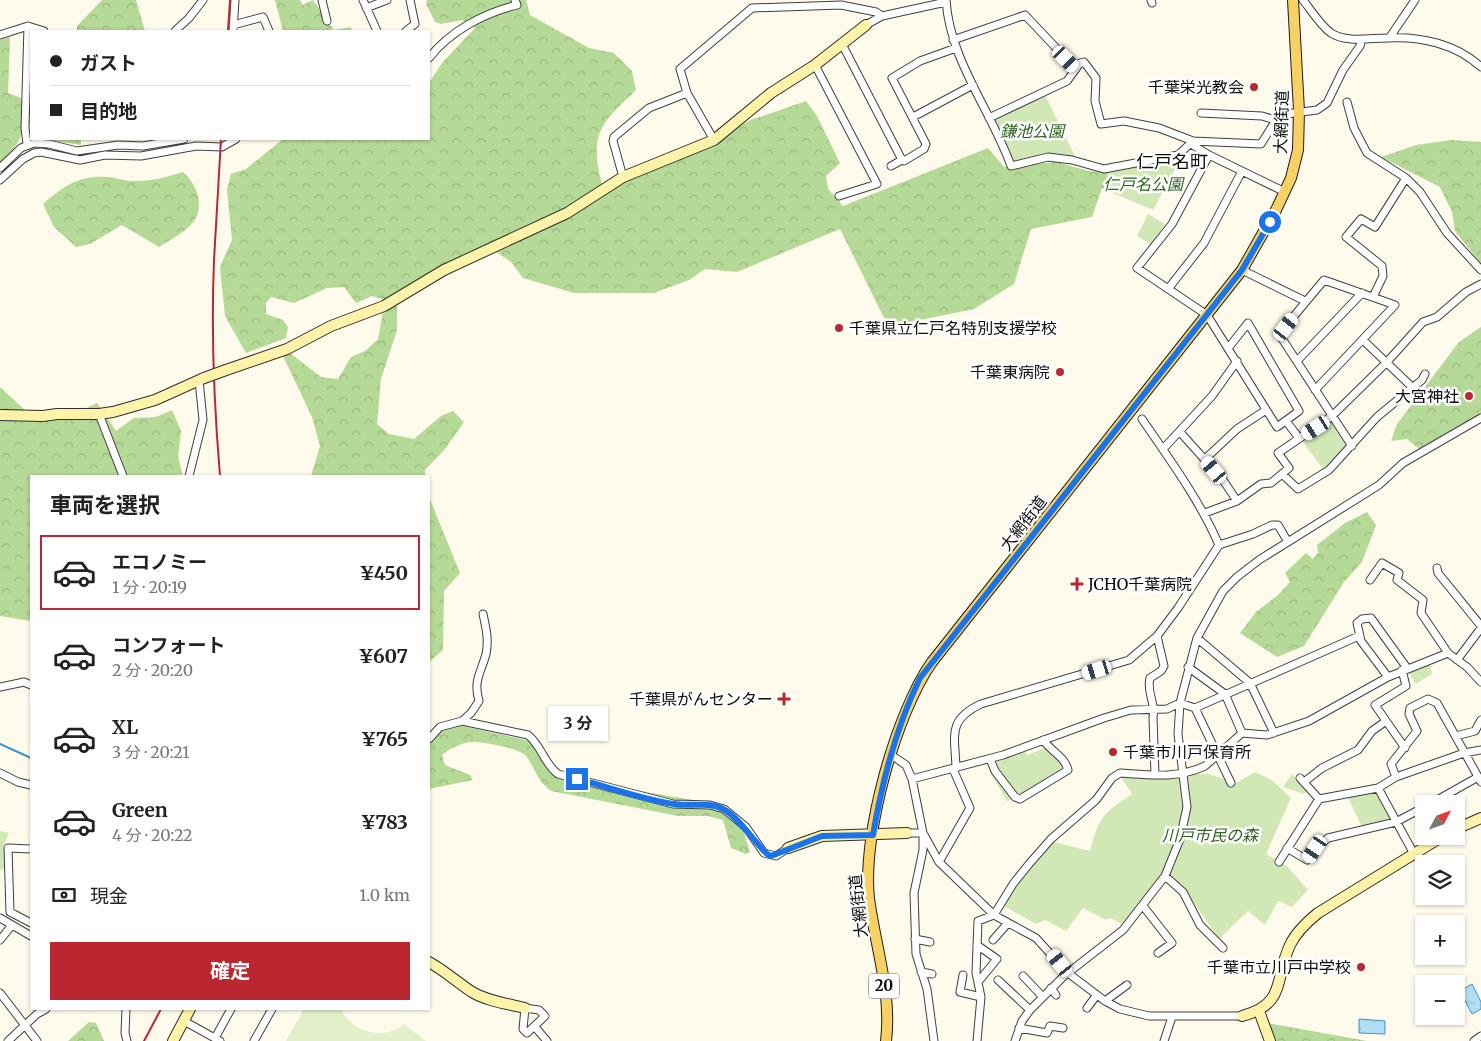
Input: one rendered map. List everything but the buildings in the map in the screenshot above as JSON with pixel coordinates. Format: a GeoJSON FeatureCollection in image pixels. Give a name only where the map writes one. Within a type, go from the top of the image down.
{"type":"FeatureCollection","features":[{"type":"Feature","properties":{"kind":"main road","name":"大網街道"},"geometry":{"type":"LineString","coordinates":[[886,1041],[886,1002],[869,896],[869,864],[873,835],[892,755],[915,690],[932,662],[1242,270],[1285,192],[1298,150],[1299,111],[1293,0]]}},
{"type":"Feature","properties":{"kind":"street"},"geometry":{"type":"LineString","coordinates":[[176,30],[189,18],[203,0]]}},
{"type":"Feature","properties":{"kind":"street"},"geometry":{"type":"LineString","coordinates":[[235,0],[233,28],[263,17],[269,30]]}},
{"type":"Feature","properties":{"kind":"street"},"geometry":{"type":"LineString","coordinates":[[322,0],[327,21]]}},
{"type":"Feature","properties":{"kind":"street"},"geometry":{"type":"LineString","coordinates":[[363,0],[377,30]]}},
{"type":"Feature","properties":{"kind":"street"},"geometry":{"type":"LineString","coordinates":[[366,8],[387,0]]}},
{"type":"Feature","properties":{"kind":"street"},"geometry":{"type":"LineString","coordinates":[[407,30],[415,24],[410,0]]}},
{"type":"Feature","properties":{"kind":"street"},"geometry":{"type":"LineString","coordinates":[[430,57],[438,46],[463,28],[500,9],[517,5],[514,0]]}},
{"type":"Feature","properties":{"kind":"street"},"geometry":{"type":"LineString","coordinates":[[1303,0],[1323,25],[1337,36],[1362,39],[1390,37],[1442,44],[1458,49],[1481,67]]}},
{"type":"Feature","properties":{"kind":"street"},"geometry":{"type":"LineString","coordinates":[[1390,37],[1415,0]]}},
{"type":"Feature","properties":{"kind":"street"},"geometry":{"type":"LineString","coordinates":[[0,415],[99,414],[155,400],[202,379],[287,349],[331,326],[384,306],[444,270],[567,213],[623,177],[714,140],[771,93],[815,65],[866,24],[882,16],[946,1],[956,48],[1004,146],[1011,166],[1048,157],[1072,160],[1104,169],[1178,155],[1192,142],[1261,144],[1278,115],[1317,110],[1327,103],[1343,70],[1360,46],[1362,39]]}},
{"type":"Feature","properties":{"kind":"street"},"geometry":{"type":"LineString","coordinates":[[714,140],[687,93],[680,69],[752,8],[841,3],[876,12],[882,16]]}},
{"type":"Feature","properties":{"kind":"street"},"geometry":{"type":"LineString","coordinates":[[953,40],[1025,15],[1076,69]]}},
{"type":"Feature","properties":{"kind":"street"},"geometry":{"type":"LineString","coordinates":[[1323,25],[1332,22]]}},
{"type":"Feature","properties":{"kind":"street"},"geometry":{"type":"LineString","coordinates":[[28,26],[25,128],[28,144]]}},
{"type":"Feature","properties":{"kind":"street"},"geometry":{"type":"LineString","coordinates":[[0,35],[28,26],[41,30]]}},
{"type":"Feature","properties":{"kind":"street"},"geometry":{"type":"LineString","coordinates":[[842,44],[902,160]]}},
{"type":"Feature","properties":{"kind":"street"},"geometry":{"type":"LineString","coordinates":[[891,166],[926,146],[892,78],[920,61],[956,48]]}},
{"type":"Feature","properties":{"kind":"street"},"geometry":{"type":"LineString","coordinates":[[989,118],[1067,81],[1084,62],[1096,78],[1095,101],[1101,124],[1124,121],[1159,128],[1192,142],[1209,155],[1285,192]]}},
{"type":"Feature","properties":{"kind":"street"},"geometry":{"type":"LineString","coordinates":[[815,65],[877,184]]}},
{"type":"Feature","properties":{"kind":"street"},"geometry":{"type":"LineString","coordinates":[[913,117],[973,85]]}},
{"type":"Feature","properties":{"kind":"street"},"geometry":{"type":"LineString","coordinates":[[623,177],[613,141],[614,137],[649,108],[687,93]]}},
{"type":"Feature","properties":{"kind":"street"},"geometry":{"type":"LineString","coordinates":[[1348,102],[1354,128],[1367,153],[1406,178],[1420,192],[1447,233],[1481,270]]}},
{"type":"Feature","properties":{"kind":"street"},"geometry":{"type":"LineString","coordinates":[[1201,112],[1262,116],[1275,120]]}},
{"type":"Feature","properties":{"kind":"street"},"geometry":{"type":"LineString","coordinates":[[0,168],[21,148],[28,144],[40,142],[77,151],[118,145],[143,146],[178,140]]}},
{"type":"Feature","properties":{"kind":"street"},"geometry":{"type":"LineString","coordinates":[[0,180],[23,159],[34,153],[41,152],[80,160],[105,155],[141,156],[196,146],[222,147],[234,140]]}},
{"type":"Feature","properties":{"kind":"street"},"geometry":{"type":"LineString","coordinates":[[1209,155],[1172,224],[1137,268],[1207,315],[1229,347],[1277,427],[1299,410],[1248,323],[1229,347]]}},
{"type":"Feature","properties":{"kind":"street"},"geometry":{"type":"LineString","coordinates":[[1168,289],[1204,243],[1242,171]]}},
{"type":"Feature","properties":{"kind":"street"},"geometry":{"type":"LineString","coordinates":[[1372,297],[1383,276],[1382,266],[1346,237],[1361,219],[1375,227],[1406,178]]}},
{"type":"Feature","properties":{"kind":"street"},"geometry":{"type":"LineString","coordinates":[[839,196],[886,182]]}},
{"type":"Feature","properties":{"kind":"street"},"geometry":{"type":"LineString","coordinates":[[1242,270],[1305,300]]}},
{"type":"Feature","properties":{"kind":"street"},"geometry":{"type":"LineString","coordinates":[[1315,390],[1395,305],[1324,280],[1305,300],[1279,334],[1315,390],[1352,446]]}},
{"type":"Feature","properties":{"kind":"street"},"geometry":{"type":"LineString","coordinates":[[1206,513],[1237,501],[1261,484],[1271,483],[1282,474],[1289,468],[1278,453],[1332,416],[1387,362],[1423,322],[1437,317],[1466,292],[1481,284]]}},
{"type":"Feature","properties":{"kind":"street"},"geometry":{"type":"LineString","coordinates":[[1297,361],[1362,292]]}},
{"type":"Feature","properties":{"kind":"street"},"geometry":{"type":"LineString","coordinates":[[1363,340],[1414,388]]}},
{"type":"Feature","properties":{"kind":"street"},"geometry":{"type":"LineString","coordinates":[[1163,449],[1212,396],[1237,361]]}},
{"type":"Feature","properties":{"kind":"street"},"geometry":{"type":"LineString","coordinates":[[1282,474],[1298,489],[1329,470],[1377,417],[1414,388],[1425,374]]}},
{"type":"Feature","properties":{"kind":"street"},"geometry":{"type":"LineString","coordinates":[[189,475],[203,420],[202,379]]}},
{"type":"Feature","properties":{"kind":"street"},"geometry":{"type":"LineString","coordinates":[[1205,459],[1237,430],[1266,410]]}},
{"type":"Feature","properties":{"kind":"street"},"geometry":{"type":"LineString","coordinates":[[99,414],[123,475]]}},
{"type":"Feature","properties":{"kind":"street"},"geometry":{"type":"LineString","coordinates":[[1015,1041],[1019,1028],[1030,1010],[1042,996],[1123,930],[1165,876],[1180,839],[1187,807],[1178,734],[1180,703],[1197,638],[1227,586],[1288,542],[1379,485],[1403,463],[1481,418]]}},
{"type":"Feature","properties":{"kind":"street"},"geometry":{"type":"LineString","coordinates":[[1142,419],[1206,513],[1219,545]]}},
{"type":"Feature","properties":{"kind":"street"},"geometry":{"type":"LineString","coordinates":[[1286,421],[1299,438]]}},
{"type":"Feature","properties":{"kind":"street"},"geometry":{"type":"LineString","coordinates":[[1180,432],[1205,459],[1237,501]]}},
{"type":"Feature","properties":{"kind":"street"},"geometry":{"type":"LineString","coordinates":[[939,862],[970,808],[955,768],[955,726],[960,717],[969,709],[981,704],[1129,660],[1157,636],[1178,608],[1219,545],[1254,534],[1272,525],[1278,525],[1288,542]]}},
{"type":"Feature","properties":{"kind":"street"},"geometry":{"type":"LineString","coordinates":[[1370,580],[1382,563],[1399,573],[1397,580],[1423,600],[1424,606],[1421,613],[1448,653],[1481,682]]}},
{"type":"Feature","properties":{"kind":"street"},"geometry":{"type":"LineString","coordinates":[[1437,568],[1438,573],[1481,627],[1457,660]]}},
{"type":"Feature","properties":{"kind":"street"},"geometry":{"type":"LineString","coordinates":[[430,738],[440,727],[462,721],[471,713],[479,701],[476,692],[478,674],[485,655],[488,638],[483,614]]}},
{"type":"Feature","properties":{"kind":"street"},"geometry":{"type":"LineString","coordinates":[[1388,677],[1358,636],[1357,623],[1362,619],[1371,618],[1405,669],[1406,686],[1375,706],[1405,748]]}},
{"type":"Feature","properties":{"kind":"street"},"geometry":{"type":"LineString","coordinates":[[1156,776],[1153,717],[1155,709],[1148,683],[1150,678],[1161,671],[1164,666],[1157,636]]}},
{"type":"Feature","properties":{"kind":"street"},"geometry":{"type":"LineString","coordinates":[[912,779],[990,759],[1131,710],[1167,709],[1180,703],[1195,708],[1358,636]]}},
{"type":"Feature","properties":{"kind":"street"},"geometry":{"type":"LineString","coordinates":[[1197,638],[1250,683],[1274,733]]}},
{"type":"Feature","properties":{"kind":"street"},"geometry":{"type":"LineString","coordinates":[[977,1041],[981,997],[976,973],[978,921],[994,915],[1013,884],[1029,864],[1051,839],[1096,800],[1115,776],[1120,774],[1156,776],[1184,773],[1205,766],[1242,733],[1267,735],[1308,721],[1388,677],[1448,653]]}},
{"type":"Feature","properties":{"kind":"street"},"geometry":{"type":"LineString","coordinates":[[1188,667],[1225,694],[1242,733]]}},
{"type":"Feature","properties":{"kind":"street"},"geometry":{"type":"LineString","coordinates":[[0,687],[24,682],[30,685]]}},
{"type":"Feature","properties":{"kind":"street"},"geometry":{"type":"LineString","coordinates":[[1396,777],[1391,764],[1417,731],[1409,714],[1410,708],[1428,698],[1437,703],[1480,780],[1449,795]]}},
{"type":"Feature","properties":{"kind":"street"},"geometry":{"type":"LineString","coordinates":[[1195,708],[1231,783]]}},
{"type":"Feature","properties":{"kind":"street"},"geometry":{"type":"LineString","coordinates":[[1456,736],[1475,731],[1481,720]]}},
{"type":"Feature","properties":{"kind":"street"},"geometry":{"type":"LineString","coordinates":[[462,721],[528,735],[534,740],[550,766],[558,774],[673,804],[710,805],[724,809],[746,828],[768,856],[776,856],[788,848],[822,836],[923,833]]}},
{"type":"Feature","properties":{"kind":"street"},"geometry":{"type":"LineString","coordinates":[[1319,799],[1302,780],[1358,750],[1372,731],[1386,721]]}},
{"type":"Feature","properties":{"kind":"street"},"geometry":{"type":"LineString","coordinates":[[990,759],[995,771],[1010,791],[1015,797],[1020,799],[1068,770],[1058,754],[1049,748],[1043,740]]}},
{"type":"Feature","properties":{"kind":"street"},"geometry":{"type":"LineString","coordinates":[[1280,862],[1319,799],[1378,788],[1396,777],[1464,752],[1481,750]]}},
{"type":"Feature","properties":{"kind":"street"},"geometry":{"type":"LineString","coordinates":[[892,755],[906,765],[912,779],[923,833],[923,850],[914,893],[915,938],[916,954],[927,989],[934,1041]]}},
{"type":"Feature","properties":{"kind":"street"},"geometry":{"type":"LineString","coordinates":[[0,773],[18,782],[30,785]]}},
{"type":"Feature","properties":{"kind":"street"},"geometry":{"type":"LineString","coordinates":[[1378,788],[1414,854]]}},
{"type":"Feature","properties":{"kind":"street"},"geometry":{"type":"LineString","coordinates":[[1287,848],[1307,860],[1315,849],[1328,838],[1396,822],[1415,812]]}},
{"type":"Feature","properties":{"kind":"street"},"geometry":{"type":"LineString","coordinates":[[1465,825],[1481,818]]}},
{"type":"Feature","properties":{"kind":"street"},"geometry":{"type":"LineString","coordinates":[[923,833],[939,862],[994,915],[1030,934],[1044,944],[1068,973],[1096,996],[1134,1013],[1172,1017],[1242,1016],[1259,1011],[1269,1004],[1275,994],[1288,949],[1303,926],[1328,905],[1429,845]]}},
{"type":"Feature","properties":{"kind":"street"},"geometry":{"type":"LineString","coordinates":[[30,849],[8,848],[10,912],[30,922]]}},
{"type":"Feature","properties":{"kind":"street"},"geometry":{"type":"LineString","coordinates":[[1165,876],[1183,892],[1200,925],[1223,948]]}},
{"type":"Feature","properties":{"kind":"street"},"geometry":{"type":"LineString","coordinates":[[1143,906],[1172,943],[1158,953]]}},
{"type":"Feature","properties":{"kind":"street"},"geometry":{"type":"LineString","coordinates":[[0,918],[30,935]]}},
{"type":"Feature","properties":{"kind":"street"},"geometry":{"type":"LineString","coordinates":[[993,940],[1008,923]]}},
{"type":"Feature","properties":{"kind":"street"},"geometry":{"type":"LineString","coordinates":[[0,940],[12,925]]}},
{"type":"Feature","properties":{"kind":"street"},"geometry":{"type":"LineString","coordinates":[[915,938],[930,942]]}},
{"type":"Feature","properties":{"kind":"street"},"geometry":{"type":"LineString","coordinates":[[977,945],[997,959],[978,982]]}},
{"type":"Feature","properties":{"kind":"street"},"geometry":{"type":"LineString","coordinates":[[430,963],[445,971],[472,992],[502,1003],[538,1010],[545,1016],[535,1027],[526,1033],[523,1029],[525,1008]]}},
{"type":"Feature","properties":{"kind":"street"},"geometry":{"type":"LineString","coordinates":[[921,972],[932,974]]}},
{"type":"Feature","properties":{"kind":"street"},"geometry":{"type":"LineString","coordinates":[[963,975],[960,992],[981,997]]}},
{"type":"Feature","properties":{"kind":"street"},"geometry":{"type":"LineString","coordinates":[[1023,976],[1042,996]]}},
{"type":"Feature","properties":{"kind":"street"},"geometry":{"type":"LineString","coordinates":[[998,980],[1030,1010]]}},
{"type":"Feature","properties":{"kind":"street"},"geometry":{"type":"LineString","coordinates":[[1104,1001],[1127,985]]}},
{"type":"Feature","properties":{"kind":"street"},"geometry":{"type":"LineString","coordinates":[[1051,988],[1056,995]]}},
{"type":"Feature","properties":{"kind":"street"},"geometry":{"type":"LineString","coordinates":[[0,994],[37,1041]]}},
{"type":"Feature","properties":{"kind":"street"},"geometry":{"type":"LineString","coordinates":[[1087,1008],[1096,996]]}},
{"type":"Feature","properties":{"kind":"street"},"geometry":{"type":"LineString","coordinates":[[0,1038],[7,1041],[45,1010]]}},
{"type":"Feature","properties":{"kind":"street"},"geometry":{"type":"LineString","coordinates":[[126,1010],[126,1039]]}},
{"type":"Feature","properties":{"kind":"street"},"geometry":{"type":"LineString","coordinates":[[173,1041],[190,1010]]}},
{"type":"Feature","properties":{"kind":"street"},"geometry":{"type":"LineString","coordinates":[[184,1021],[217,1040],[231,1010]]}},
{"type":"Feature","properties":{"kind":"street"},"geometry":{"type":"LineString","coordinates":[[254,1041],[271,1010]]}},
{"type":"Feature","properties":{"kind":"street"},"geometry":{"type":"LineString","coordinates":[[1259,1011],[1270,1041]]}},
{"type":"Feature","properties":{"kind":"street"},"geometry":{"type":"LineString","coordinates":[[1164,1041],[1172,1017]]}},
{"type":"Feature","properties":{"kind":"street"},"geometry":{"type":"LineString","coordinates":[[933,1023],[941,1026]]}},
{"type":"Feature","properties":{"kind":"street"},"geometry":{"type":"LineString","coordinates":[[1019,1028],[1047,1033],[1050,1026],[1063,1028]]}},
{"type":"Feature","properties":{"kind":"street"},"geometry":{"type":"LineString","coordinates":[[535,1027],[547,1041]]}},
{"type":"Feature","properties":{"kind":"street"},"geometry":{"type":"LineString","coordinates":[[1474,1041],[1481,1036]]}},
{"type":"Feature","properties":{"kind":"green space"},"geometry":{"type":"Polygon","coordinates":[[[102,0],[136,0],[145,30],[77,30],[77,26],[102,0]]]}},
{"type":"Feature","properties":{"kind":"green space"},"geometry":{"type":"Polygon","coordinates":[[[275,0],[300,0],[303,5],[313,0],[334,30],[283,30],[275,0]]]}},
{"type":"Feature","properties":{"kind":"green space"},"geometry":{"type":"Polygon","coordinates":[[[427,0],[526,0],[530,15],[589,48],[614,53],[632,71],[636,90],[609,118],[602,128],[597,143],[597,160],[605,192],[751,120],[806,101],[817,116],[840,163],[826,176],[828,189],[843,206],[988,148],[1004,167],[1056,162],[1089,171],[1123,174],[1143,201],[1102,188],[1092,217],[1031,229],[1014,284],[974,309],[896,325],[884,318],[840,229],[737,272],[705,269],[689,280],[654,293],[574,293],[523,278],[511,262],[486,245],[402,289],[397,307],[397,330],[381,379],[377,424],[389,434],[414,439],[441,416],[453,411],[464,422],[445,449],[425,470],[425,475],[311,475],[320,446],[312,417],[283,356],[290,353],[321,377],[338,379],[351,357],[365,351],[378,339],[385,300],[372,296],[356,303],[344,287],[327,288],[294,303],[271,297],[266,303],[266,314],[283,320],[288,327],[286,338],[246,353],[225,316],[220,267],[232,240],[227,190],[231,174],[246,169],[282,140],[430,140],[430,81],[442,63],[475,28],[462,20],[441,24],[435,22],[426,4],[427,0]]]}},
{"type":"Feature","properties":{"kind":"green space"},"geometry":{"type":"Polygon","coordinates":[[[351,27],[352,30],[334,30],[351,27]]]}},
{"type":"Feature","properties":{"kind":"green space"},"geometry":{"type":"Polygon","coordinates":[[[10,37],[8,93],[21,98],[22,127],[15,147],[0,163],[0,40],[10,37]]]}},
{"type":"Feature","properties":{"kind":"green space","name":"鎌池公園"},"geometry":{"type":"Polygon","coordinates":[[[1045,95],[1077,160],[1046,155],[1013,164],[994,122],[996,119],[1045,95]]]}},
{"type":"Feature","properties":{"kind":"green space"},"geometry":{"type":"Polygon","coordinates":[[[49,140],[81,140],[81,145],[49,140]]]}},
{"type":"Feature","properties":{"kind":"green space"},"geometry":{"type":"Polygon","coordinates":[[[1451,140],[1481,142],[1481,264],[1455,231],[1452,212],[1440,187],[1381,157],[1416,145],[1451,140]]]}},
{"type":"Feature","properties":{"kind":"green space","name":"仁戸名公園"},"geometry":{"type":"Polygon","coordinates":[[[1181,158],[1153,210],[1106,190],[1107,170],[1181,158]]]}},
{"type":"Feature","properties":{"kind":"green space"},"geometry":{"type":"Polygon","coordinates":[[[183,172],[192,182],[198,195],[199,208],[197,215],[187,229],[159,247],[122,225],[90,244],[76,247],[54,227],[43,204],[58,191],[73,183],[89,178],[109,177],[129,181],[142,181],[183,172]]]}},
{"type":"Feature","properties":{"kind":"green space"},"geometry":{"type":"Polygon","coordinates":[[[1148,214],[1165,224],[1151,244],[1137,236],[1148,214]]]}},
{"type":"Feature","properties":{"kind":"green space"},"geometry":{"type":"Polygon","coordinates":[[[1481,327],[1481,415],[1422,451],[1407,439],[1391,441],[1397,424],[1459,342],[1481,327]]]}},
{"type":"Feature","properties":{"kind":"green space"},"geometry":{"type":"Polygon","coordinates":[[[0,387],[38,422],[80,411],[97,403],[116,431],[134,418],[156,417],[172,410],[181,431],[178,457],[183,475],[30,475],[30,621],[0,616],[0,387]]]}},
{"type":"Feature","properties":{"kind":"green space"},"geometry":{"type":"Polygon","coordinates":[[[1331,422],[1347,446],[1329,467],[1324,470],[1302,441],[1331,422]]]}},
{"type":"Feature","properties":{"kind":"green space"},"geometry":{"type":"Polygon","coordinates":[[[430,499],[460,573],[444,591],[443,650],[430,661],[430,499]]]}},
{"type":"Feature","properties":{"kind":"green space"},"geometry":{"type":"Polygon","coordinates":[[[1367,512],[1376,525],[1362,562],[1344,582],[1304,646],[1277,657],[1240,633],[1256,612],[1278,595],[1290,582],[1285,573],[1306,553],[1313,559],[1318,553],[1317,545],[1345,523],[1367,512]]]}},
{"type":"Feature","properties":{"kind":"green space"},"geometry":{"type":"Polygon","coordinates":[[[1430,664],[1432,674],[1416,684],[1408,671],[1430,664]]]}},
{"type":"Feature","properties":{"kind":"green space"},"geometry":{"type":"Polygon","coordinates":[[[450,723],[530,741],[540,757],[563,778],[717,804],[738,814],[750,852],[746,854],[731,848],[723,820],[708,816],[678,816],[551,791],[539,779],[526,756],[516,750],[491,744],[470,742],[452,748],[442,755],[445,765],[470,775],[473,780],[430,789],[430,742],[450,723]]]}},
{"type":"Feature","properties":{"kind":"green space"},"geometry":{"type":"Polygon","coordinates":[[[1046,748],[1055,755],[1065,768],[1064,772],[1018,795],[999,769],[996,761],[1024,751],[1027,755],[1046,748]]]}},
{"type":"Feature","properties":{"kind":"green space"},"geometry":{"type":"Polygon","coordinates":[[[994,772],[1015,799],[1007,801],[991,774],[994,772]]]}},
{"type":"Feature","properties":{"kind":"green space","name":"川戸市民の森"},"geometry":{"type":"Polygon","coordinates":[[[1255,772],[1272,780],[1291,798],[1266,854],[1288,867],[1308,890],[1292,907],[1278,901],[1265,925],[1248,911],[1219,939],[1187,893],[1165,873],[1124,925],[1110,918],[1106,920],[1083,908],[1066,931],[1045,920],[1036,924],[1002,905],[1031,864],[1054,842],[1090,851],[1096,830],[1108,811],[1132,794],[1120,776],[1172,778],[1189,774],[1209,774],[1236,783],[1255,772]]]}},
{"type":"Feature","properties":{"kind":"green space"},"geometry":{"type":"Polygon","coordinates":[[[1292,774],[1307,791],[1304,794],[1283,787],[1292,774]]]}},
{"type":"Feature","properties":{"kind":"green space"},"geometry":{"type":"Polygon","coordinates":[[[1374,791],[1390,818],[1389,821],[1362,827],[1348,798],[1374,791]]]}},
{"type":"Feature","properties":{"kind":"green space"},"geometry":{"type":"Polygon","coordinates":[[[0,831],[9,833],[3,847],[6,869],[0,870],[0,831]]]}},
{"type":"Feature","properties":{"kind":"green space"},"geometry":{"type":"Polygon","coordinates":[[[303,1010],[342,1010],[352,1024],[360,1029],[378,1033],[388,1032],[404,1024],[426,1041],[286,1041],[303,1010]]]}},
{"type":"Feature","properties":{"kind":"green space"},"geometry":{"type":"Polygon","coordinates":[[[89,1022],[96,1023],[104,1041],[68,1041],[89,1022]]]}},
{"type":"Feature","properties":{"kind":"green space"},"geometry":{"type":"Polygon","coordinates":[[[1267,1023],[1367,1041],[1275,1041],[1267,1023]]]}},
{"type":"Feature","properties":{"kind":"water"},"geometry":{"type":"Polygon","coordinates":[[[1472,984],[1481,1002],[1481,1009],[1472,1014],[1465,1001],[1465,988],[1472,984]]]}},
{"type":"Feature","properties":{"kind":"water"},"geometry":{"type":"Polygon","coordinates":[[[1359,1019],[1385,1021],[1385,1034],[1359,1033],[1359,1019]]]}},
{"type":"Feature","properties":{"kind":"waterway"},"geometry":{"type":"LineString","coordinates":[[0,744],[30,758]]}},
{"type":"Feature","properties":{"kind":"railway"},"geometry":{"type":"LineString","coordinates":[[228,30],[230,0]]}},
{"type":"Feature","properties":{"kind":"railway"},"geometry":{"type":"LineString","coordinates":[[220,475],[213,314],[221,140]]}},
{"type":"Feature","properties":{"kind":"railway"},"geometry":{"type":"LineString","coordinates":[[144,1041],[160,1010]]}},
{"type":"Feature","properties":{"kind":"place","name":"千葉栄光教会"},"geometry":{"type":"Point","coordinates":[1254,87]}},
{"type":"Feature","properties":{"kind":"place","name":"千葉県立仁戸名特別支援学校"},"geometry":{"type":"Point","coordinates":[839,328]}},
{"type":"Feature","properties":{"kind":"place","name":"千葉東病院"},"geometry":{"type":"Point","coordinates":[1060,372]}},
{"type":"Feature","properties":{"kind":"place","name":"大宮神社"},"geometry":{"type":"Point","coordinates":[1469,396]}},
{"type":"Feature","properties":{"kind":"place","name":"JCHO千葉病院"},"geometry":{"type":"Point","coordinates":[1077,584]}},
{"type":"Feature","properties":{"kind":"place","name":"千葉県がんセンター"},"geometry":{"type":"Point","coordinates":[784,699]}},
{"type":"Feature","properties":{"kind":"place","name":"千葉市川戸保育所"},"geometry":{"type":"Point","coordinates":[1113,752]}},
{"type":"Feature","properties":{"kind":"place","name":"千葉市立川戸中学校"},"geometry":{"type":"Point","coordinates":[1361,967]}},
{"type":"Feature","properties":{"kind":"district","name":"仁戸名町"},"geometry":{"type":"Point","coordinates":[1172,162]}},
{"type":"Feature","properties":{"kind":"route"},"geometry":{"type":"LineString","coordinates":[[577,779],[673,804],[710,805],[724,809],[746,828],[768,856],[776,856],[788,848],[822,836],[873,835],[888,768],[902,721],[920,678],[1242,270],[1270,222]]}}]}
